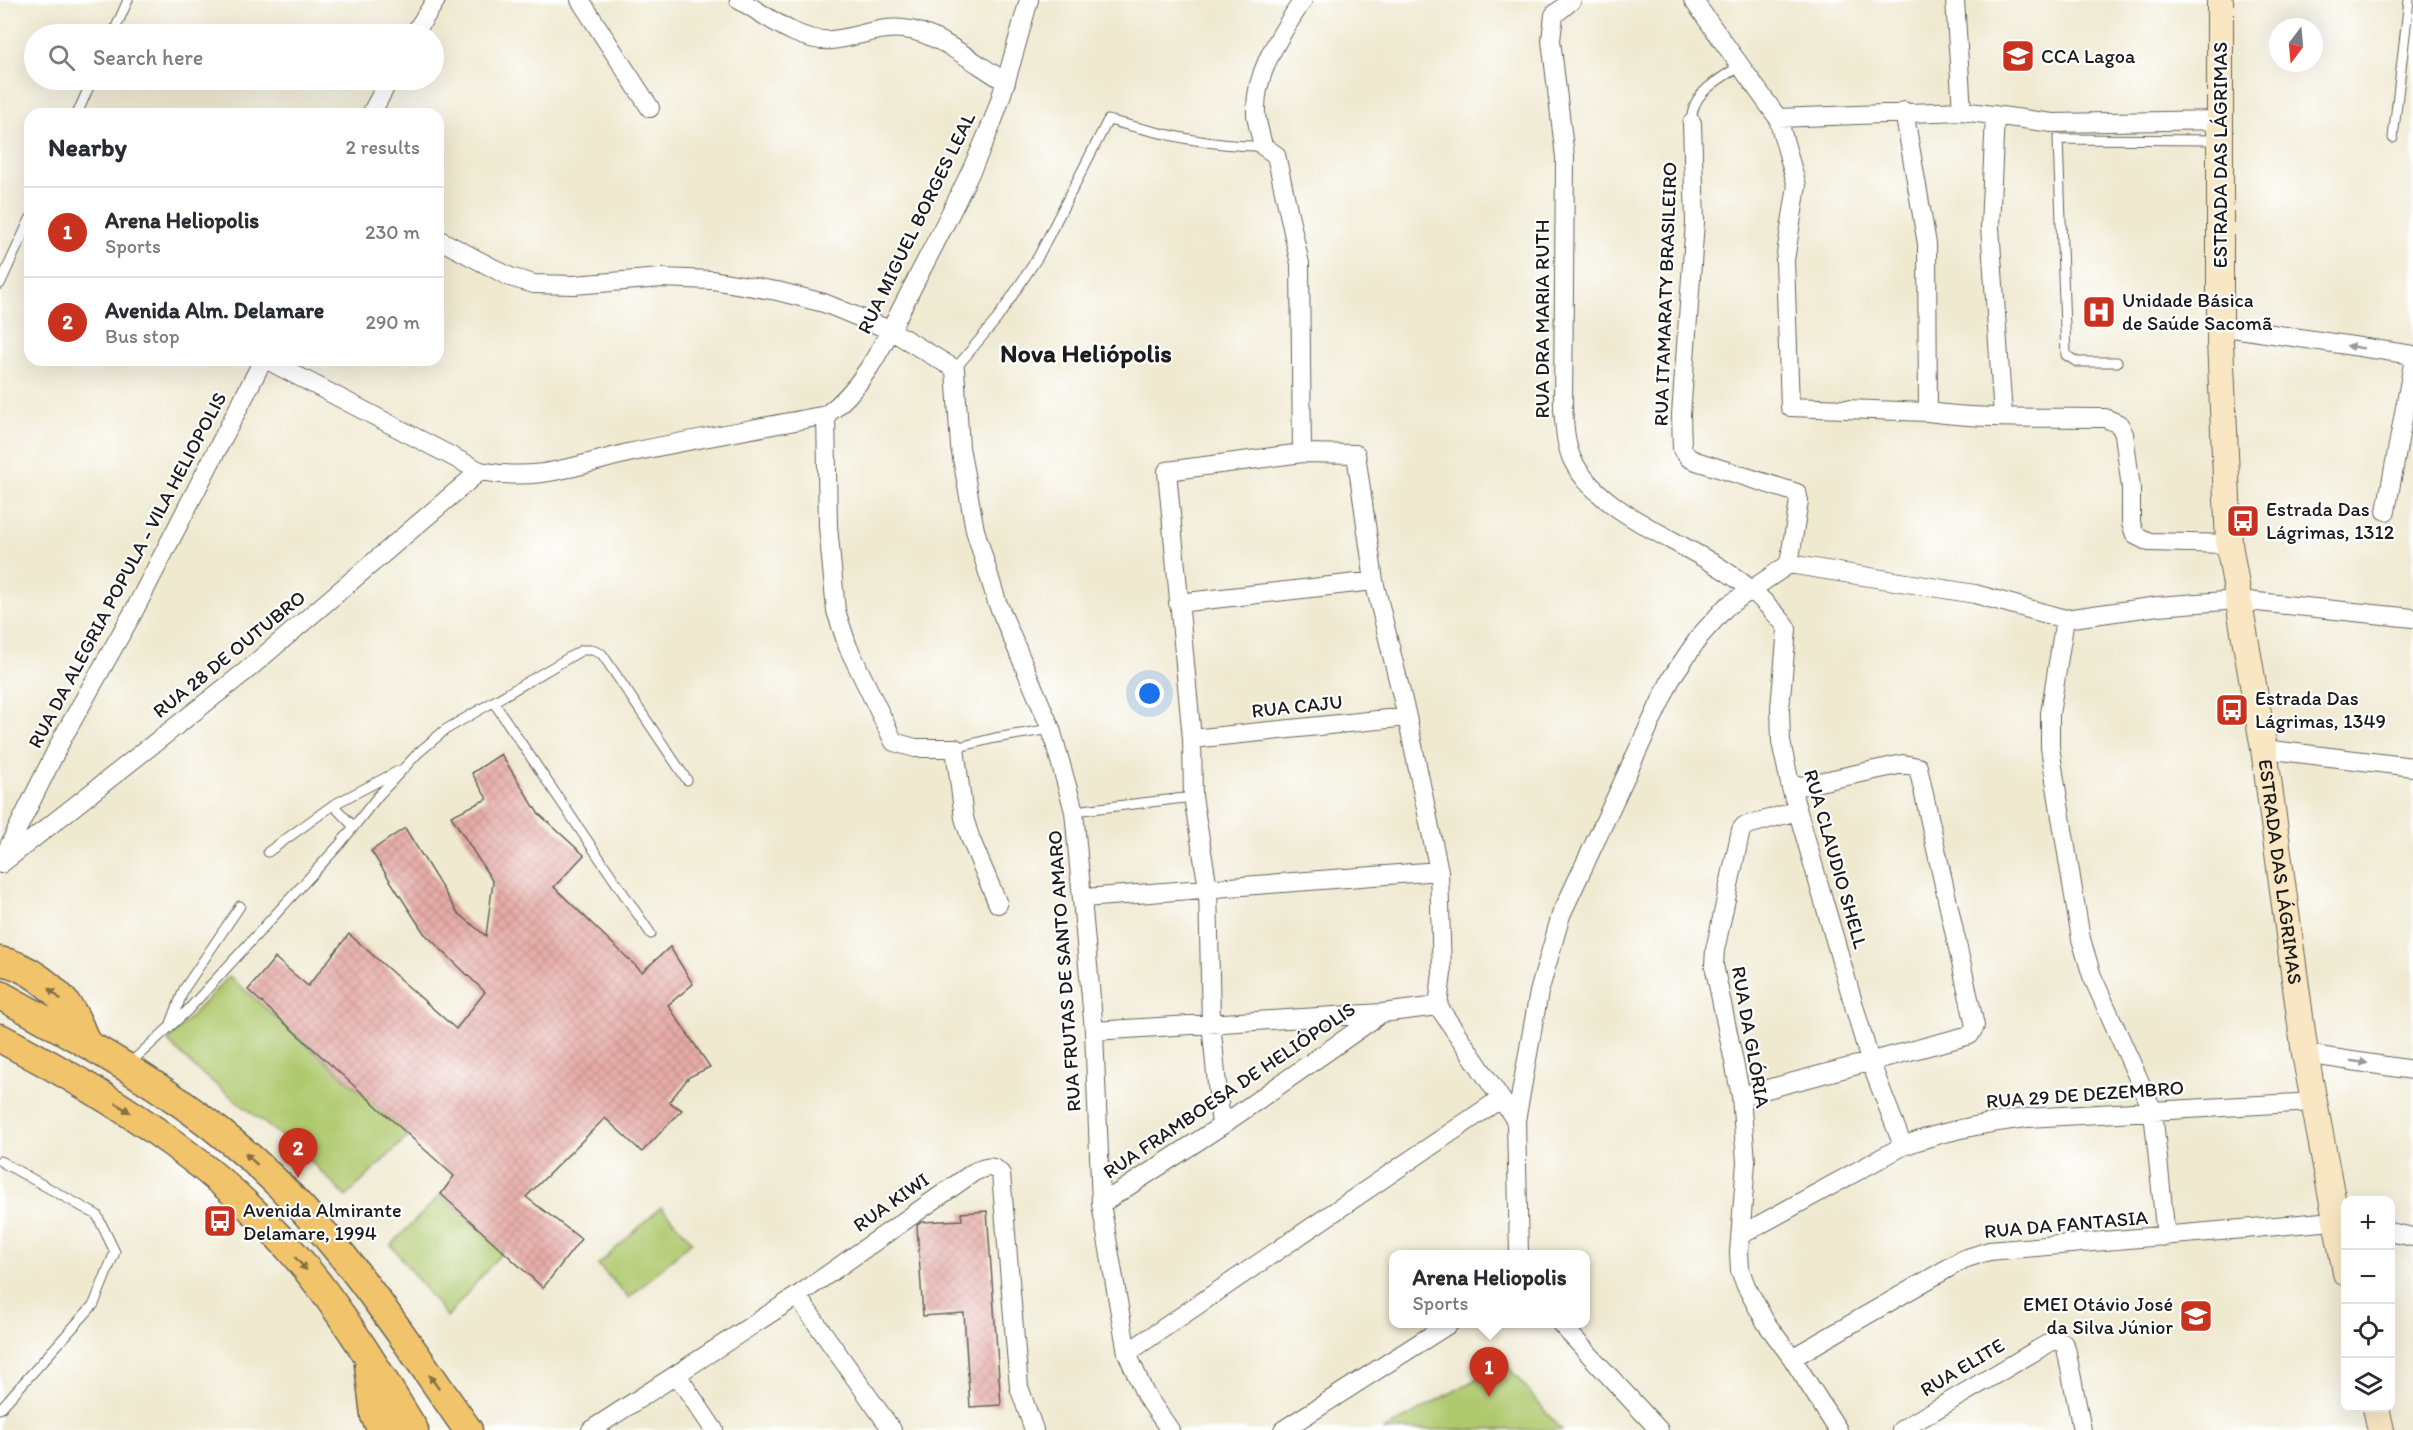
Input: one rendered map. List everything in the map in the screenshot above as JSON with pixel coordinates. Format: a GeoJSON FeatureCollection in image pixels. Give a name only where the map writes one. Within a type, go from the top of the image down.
{"type":"FeatureCollection","features":[{"type":"Feature","properties":{"kind":"main road","name":"ESTRADA DAS LÁGRIMAS"},"geometry":{"type":"LineString","coordinates":[[2220,0],[2219,326],[2229,544],[2264,749],[2305,1054],[2340,1222],[2343,1250]]}},
{"type":"Feature","properties":{"kind":"main road"},"geometry":{"type":"LineString","coordinates":[[0,961],[31,974],[56,992],[72,1012],[86,1043]]}},
{"type":"Feature","properties":{"kind":"main road"},"geometry":{"type":"LineString","coordinates":[[0,995],[127,1065],[234,1143],[287,1193],[347,1259],[468,1430]]}},
{"type":"Feature","properties":{"kind":"main road"},"geometry":{"type":"LineString","coordinates":[[0,1038],[74,1077],[150,1126],[231,1191],[282,1242],[318,1284],[368,1354],[414,1430]]}},
{"type":"Feature","properties":{"kind":"main road"},"geometry":{"type":"LineString","coordinates":[[368,1354],[375,1416],[382,1430]]}},
{"type":"Feature","properties":{"kind":"main road"},"geometry":{"type":"LineString","coordinates":[[2377,1412],[2381,1430]]}},
{"type":"Feature","properties":{"kind":"street"},"geometry":{"type":"LineString","coordinates":[[420,24],[436,0]]}},
{"type":"Feature","properties":{"kind":"street"},"geometry":{"type":"LineString","coordinates":[[580,0],[650,108]]}},
{"type":"Feature","properties":{"kind":"street"},"geometry":{"type":"LineString","coordinates":[[739,0],[801,34],[818,40],[833,40],[880,29],[905,29],[929,36],[1006,82]]}},
{"type":"Feature","properties":{"kind":"street","name":"RUA MIGUEL BORGES LEAL"},"geometry":{"type":"LineString","coordinates":[[826,415],[845,402],[858,385],[890,330],[973,167],[1006,82],[1029,0]]}},
{"type":"Feature","properties":{"kind":"street"},"geometry":{"type":"LineString","coordinates":[[1302,453],[1300,264],[1269,151],[1256,115],[1258,87],[1280,34],[1303,0]]}},
{"type":"Feature","properties":{"kind":"street","name":"RUA DRA MARIA RUTH"},"geometry":{"type":"LineString","coordinates":[[1572,0],[1554,15],[1551,40],[1565,157],[1563,409],[1566,437],[1573,462],[1593,488],[1613,504],[1716,563],[1752,588]]}},
{"type":"Feature","properties":{"kind":"street"},"geometry":{"type":"LineString","coordinates":[[1693,0],[1778,118],[1797,186],[1785,260],[1790,407],[1929,412],[1973,418],[2003,416],[2105,418],[2115,421],[2124,434],[2130,488],[2130,523],[2135,535],[2149,542],[2229,544]]}},
{"type":"Feature","properties":{"kind":"street"},"geometry":{"type":"LineString","coordinates":[[1955,0],[1962,111]]}},
{"type":"Feature","properties":{"kind":"street"},"geometry":{"type":"LineString","coordinates":[[373,108],[383,90]]}},
{"type":"Feature","properties":{"kind":"street"},"geometry":{"type":"LineString","coordinates":[[1778,118],[1904,111],[1962,111],[2053,123],[2220,130]]}},
{"type":"Feature","properties":{"kind":"street"},"geometry":{"type":"LineString","coordinates":[[1904,111],[1927,244],[1929,412]]}},
{"type":"Feature","properties":{"kind":"street"},"geometry":{"type":"LineString","coordinates":[[1995,115],[1990,227],[2003,416]]}},
{"type":"Feature","properties":{"kind":"street","name":"RUA ITAMARATY BRASILEIRO"},"geometry":{"type":"LineString","coordinates":[[1692,123],[1695,222],[1681,415],[1682,449],[1689,458],[1696,461],[1797,493],[1799,501],[1789,564]]}},
{"type":"Feature","properties":{"kind":"street"},"geometry":{"type":"LineString","coordinates":[[444,242],[510,277],[534,284],[574,285],[661,278],[712,280],[777,291],[824,303],[890,330],[955,369]]}},
{"type":"Feature","properties":{"kind":"street"},"geometry":{"type":"LineString","coordinates":[[2219,326],[2413,355]]}},
{"type":"Feature","properties":{"kind":"street"},"geometry":{"type":"LineString","coordinates":[[2385,511],[2413,364]]}},
{"type":"Feature","properties":{"kind":"street","name":"RUA DA ALEGRIA POPULA - VILA HELIOPOLIS"},"geometry":{"type":"LineString","coordinates":[[0,864],[63,737],[134,610],[262,366]]}},
{"type":"Feature","properties":{"kind":"street"},"geometry":{"type":"LineString","coordinates":[[277,366],[480,471],[506,476],[551,473],[629,453],[826,415],[831,578],[836,611],[848,647],[894,742],[915,748],[955,748],[964,818],[998,904]]}},
{"type":"Feature","properties":{"kind":"street","name":"RUA FRUTAS DE SANTO AMARO"},"geometry":{"type":"LineString","coordinates":[[955,369],[960,447],[975,530],[997,602],[1051,729],[1074,811],[1084,898],[1094,1031],[1101,1204]]}},
{"type":"Feature","properties":{"kind":"street"},"geometry":{"type":"LineString","coordinates":[[1221,1126],[1211,1022],[1208,888],[1194,797],[1192,739],[1167,471],[1302,453],[1356,454],[1374,581],[1407,717],[1439,871],[1442,973],[1438,1006],[1516,1121]]}},
{"type":"Feature","properties":{"kind":"street","name":"RUA 28 DE OUTUBRO"},"geometry":{"type":"LineString","coordinates":[[0,864],[246,671],[480,471]]}},
{"type":"Feature","properties":{"kind":"street"},"geometry":{"type":"LineString","coordinates":[[1519,1250],[1516,1121],[1539,992],[1561,915],[1672,677],[1700,636],[1726,607],[1752,588],[1789,564],[1975,594],[2065,619],[2158,606],[2238,600],[2413,618]]}},
{"type":"Feature","properties":{"kind":"street"},"geometry":{"type":"LineString","coordinates":[[1178,603],[1374,581]]}},
{"type":"Feature","properties":{"kind":"street","name":"RUA CLAUDIO SHELL"},"geometry":{"type":"LineString","coordinates":[[1752,588],[1787,629],[1780,708],[1781,742],[1791,788],[1870,1061],[1903,1146]]}},
{"type":"Feature","properties":{"kind":"street"},"geometry":{"type":"LineString","coordinates":[[2065,619],[2050,714],[2050,747],[2081,939],[2092,976],[2153,1111],[2166,1237]]}},
{"type":"Feature","properties":{"kind":"street","name":"RUA CAJU"},"geometry":{"type":"LineString","coordinates":[[1192,739],[1407,717]]}},
{"type":"Feature","properties":{"kind":"street"},"geometry":{"type":"LineString","coordinates":[[2264,749],[2413,767]]}},
{"type":"Feature","properties":{"kind":"street"},"geometry":{"type":"LineString","coordinates":[[1741,1096],[1970,1035],[1975,1026],[1920,771],[1915,765],[1903,764],[1791,788]]}},
{"type":"Feature","properties":{"kind":"street","name":"RUA DA GLÓRIA"},"geometry":{"type":"LineString","coordinates":[[1797,811],[1744,826],[1741,830],[1715,950],[1715,978],[1741,1096],[1746,1162],[1740,1270],[1766,1323],[1792,1358],[1838,1430]]}},
{"type":"Feature","properties":{"kind":"street"},"geometry":{"type":"LineString","coordinates":[[1084,898],[1439,871]]}},
{"type":"Feature","properties":{"kind":"street"},"geometry":{"type":"LineString","coordinates":[[1094,1031],[1382,1013],[1438,1006]]}},
{"type":"Feature","properties":{"kind":"street","name":"RUA FRAMBOESA DE HELIÓPOLIS"},"geometry":{"type":"LineString","coordinates":[[1101,1204],[1221,1126],[1382,1013]]}},
{"type":"Feature","properties":{"kind":"street"},"geometry":{"type":"LineString","coordinates":[[2305,1054],[2413,1070]]}},
{"type":"Feature","properties":{"kind":"street"},"geometry":{"type":"LineString","coordinates":[[1172,1430],[1145,1394],[1127,1353],[1500,1099]]}},
{"type":"Feature","properties":{"kind":"street","name":"RUA 29 DE DEZEMBRO"},"geometry":{"type":"LineString","coordinates":[[1741,1235],[1903,1146],[1927,1137],[1984,1123],[2314,1102]]}},
{"type":"Feature","properties":{"kind":"street","name":"RUA KIWI"},"geometry":{"type":"LineString","coordinates":[[591,1430],[797,1296],[974,1172],[982,1168],[996,1168],[1001,1174],[1018,1388],[1034,1430]]}},
{"type":"Feature","properties":{"kind":"street","name":"RUA DA FANTASIA"},"geometry":{"type":"LineString","coordinates":[[1792,1358],[1964,1259],[1989,1251],[2340,1222]]}},
{"type":"Feature","properties":{"kind":"street"},"geometry":{"type":"LineString","coordinates":[[2395,1233],[2413,1237]]}},
{"type":"Feature","properties":{"kind":"street"},"geometry":{"type":"LineString","coordinates":[[797,1296],[892,1430]]}},
{"type":"Feature","properties":{"kind":"street"},"geometry":{"type":"LineString","coordinates":[[1566,1328],[1659,1430]]}},
{"type":"Feature","properties":{"kind":"street","name":"RUA ELITE"},"geometry":{"type":"LineString","coordinates":[[1901,1430],[2054,1340],[2063,1343],[2066,1348],[2082,1430]]}},
{"type":"Feature","properties":{"kind":"street"},"geometry":{"type":"LineString","coordinates":[[677,1375],[714,1430]]}},
{"type":"Feature","properties":{"kind":"lane"},"geometry":{"type":"LineString","coordinates":[[117,24],[128,0]]}},
{"type":"Feature","properties":{"kind":"lane"},"geometry":{"type":"LineString","coordinates":[[2393,138],[2409,0]]}},
{"type":"Feature","properties":{"kind":"lane"},"geometry":{"type":"LineString","coordinates":[[1692,123],[1691,112],[1699,95],[1741,64]]}},
{"type":"Feature","properties":{"kind":"lane"},"geometry":{"type":"LineString","coordinates":[[80,108],[88,90]]}},
{"type":"Feature","properties":{"kind":"lane"},"geometry":{"type":"LineString","coordinates":[[955,369],[997,319],[1038,257],[1108,120],[1187,140],[1269,151]]}},
{"type":"Feature","properties":{"kind":"lane"},"geometry":{"type":"LineString","coordinates":[[2117,362],[2077,362],[2066,356],[2058,139],[2220,130]]}},
{"type":"Feature","properties":{"kind":"lane"},"geometry":{"type":"LineString","coordinates":[[0,284],[24,232]]}},
{"type":"Feature","properties":{"kind":"lane"},"geometry":{"type":"LineString","coordinates":[[127,1065],[169,1028],[354,827],[404,767],[445,730],[582,650],[592,650],[602,654],[687,780]]}},
{"type":"Feature","properties":{"kind":"lane"},"geometry":{"type":"LineString","coordinates":[[494,703],[651,934]]}},
{"type":"Feature","properties":{"kind":"lane"},"geometry":{"type":"LineString","coordinates":[[955,748],[995,738],[1051,729]]}},
{"type":"Feature","properties":{"kind":"lane"},"geometry":{"type":"LineString","coordinates":[[268,852],[333,805],[404,767]]}},
{"type":"Feature","properties":{"kind":"lane"},"geometry":{"type":"LineString","coordinates":[[1074,811],[1194,797]]}},
{"type":"Feature","properties":{"kind":"lane"},"geometry":{"type":"LineString","coordinates":[[333,805],[354,827]]}},
{"type":"Feature","properties":{"kind":"lane"},"geometry":{"type":"LineString","coordinates":[[169,1028],[184,989],[240,906]]}},
{"type":"Feature","properties":{"kind":"lane"},"geometry":{"type":"LineString","coordinates":[[0,1161],[98,1215],[115,1252],[94,1304],[0,1409]]}},
{"type":"Feature","properties":{"kind":"lane"},"geometry":{"type":"LineString","coordinates":[[1101,1204],[1127,1353]]}},
{"type":"Feature","properties":{"kind":"lane"},"geometry":{"type":"LineString","coordinates":[[1283,1430],[1441,1328]]}},
{"type":"Feature","properties":{"kind":"green space"},"geometry":{"type":"Polygon","coordinates":[[[229,976],[409,1135],[346,1197],[307,1157],[195,1068],[168,1041],[229,976]]]}},
{"type":"Feature","properties":{"kind":"green space"},"geometry":{"type":"Polygon","coordinates":[[[441,1194],[503,1251],[447,1317],[391,1245],[441,1194]]]}},
{"type":"Feature","properties":{"kind":"green space"},"geometry":{"type":"Polygon","coordinates":[[[661,1207],[692,1241],[629,1298],[598,1265],[661,1207]]]}},
{"type":"Feature","properties":{"kind":"green space"},"geometry":{"type":"Polygon","coordinates":[[[1505,1363],[1561,1430],[1384,1430],[1505,1363]]]}},
{"type":"Feature","properties":{"kind":"building"},"geometry":{"type":"Polygon","coordinates":[[[501,754],[538,813],[584,855],[554,887],[642,972],[670,947],[693,984],[668,1005],[710,1067],[689,1077],[669,1102],[682,1110],[642,1152],[605,1118],[526,1197],[581,1239],[543,1288],[441,1194],[454,1176],[248,990],[275,958],[308,986],[349,934],[456,1029],[485,992],[424,933],[371,851],[405,828],[457,912],[486,936],[493,882],[451,816],[487,799],[472,773],[501,754]]]}},
{"type":"Feature","properties":{"kind":"building"},"geometry":{"type":"Polygon","coordinates":[[[987,1211],[1001,1405],[970,1407],[964,1313],[923,1316],[917,1225],[922,1222],[962,1220],[961,1213],[987,1211]]]}},
{"type":"Feature","properties":{"kind":"place","name":"CCA Lagoa"},"geometry":{"type":"Point","coordinates":[2018,56]}},
{"type":"Feature","properties":{"kind":"place","name":"Unidade Básica de Saúde Sacomã"},"geometry":{"type":"Point","coordinates":[2099,312]}},
{"type":"Feature","properties":{"kind":"place","name":"Estrada Das Lágrimas, 1312"},"geometry":{"type":"Point","coordinates":[2243,521]}},
{"type":"Feature","properties":{"kind":"place","name":"Estrada Das Lágrimas, 1349"},"geometry":{"type":"Point","coordinates":[2232,710]}},
{"type":"Feature","properties":{"kind":"place","name":"Avenida Alm. Delamare"},"geometry":{"type":"Point","coordinates":[298,1178]}},
{"type":"Feature","properties":{"kind":"place","name":"Avenida Almirante Delamare, 1994"},"geometry":{"type":"Point","coordinates":[220,1221]}},
{"type":"Feature","properties":{"kind":"place","name":"EMEI Otávio José da Silva Júnior"},"geometry":{"type":"Point","coordinates":[2196,1316]}},
{"type":"Feature","properties":{"kind":"place","name":"Arena Heliopolis"},"geometry":{"type":"Point","coordinates":[1489,1397]}},
{"type":"Feature","properties":{"kind":"district","name":"Nova Heliópolis"},"geometry":{"type":"Point","coordinates":[1086,353]}}]}
